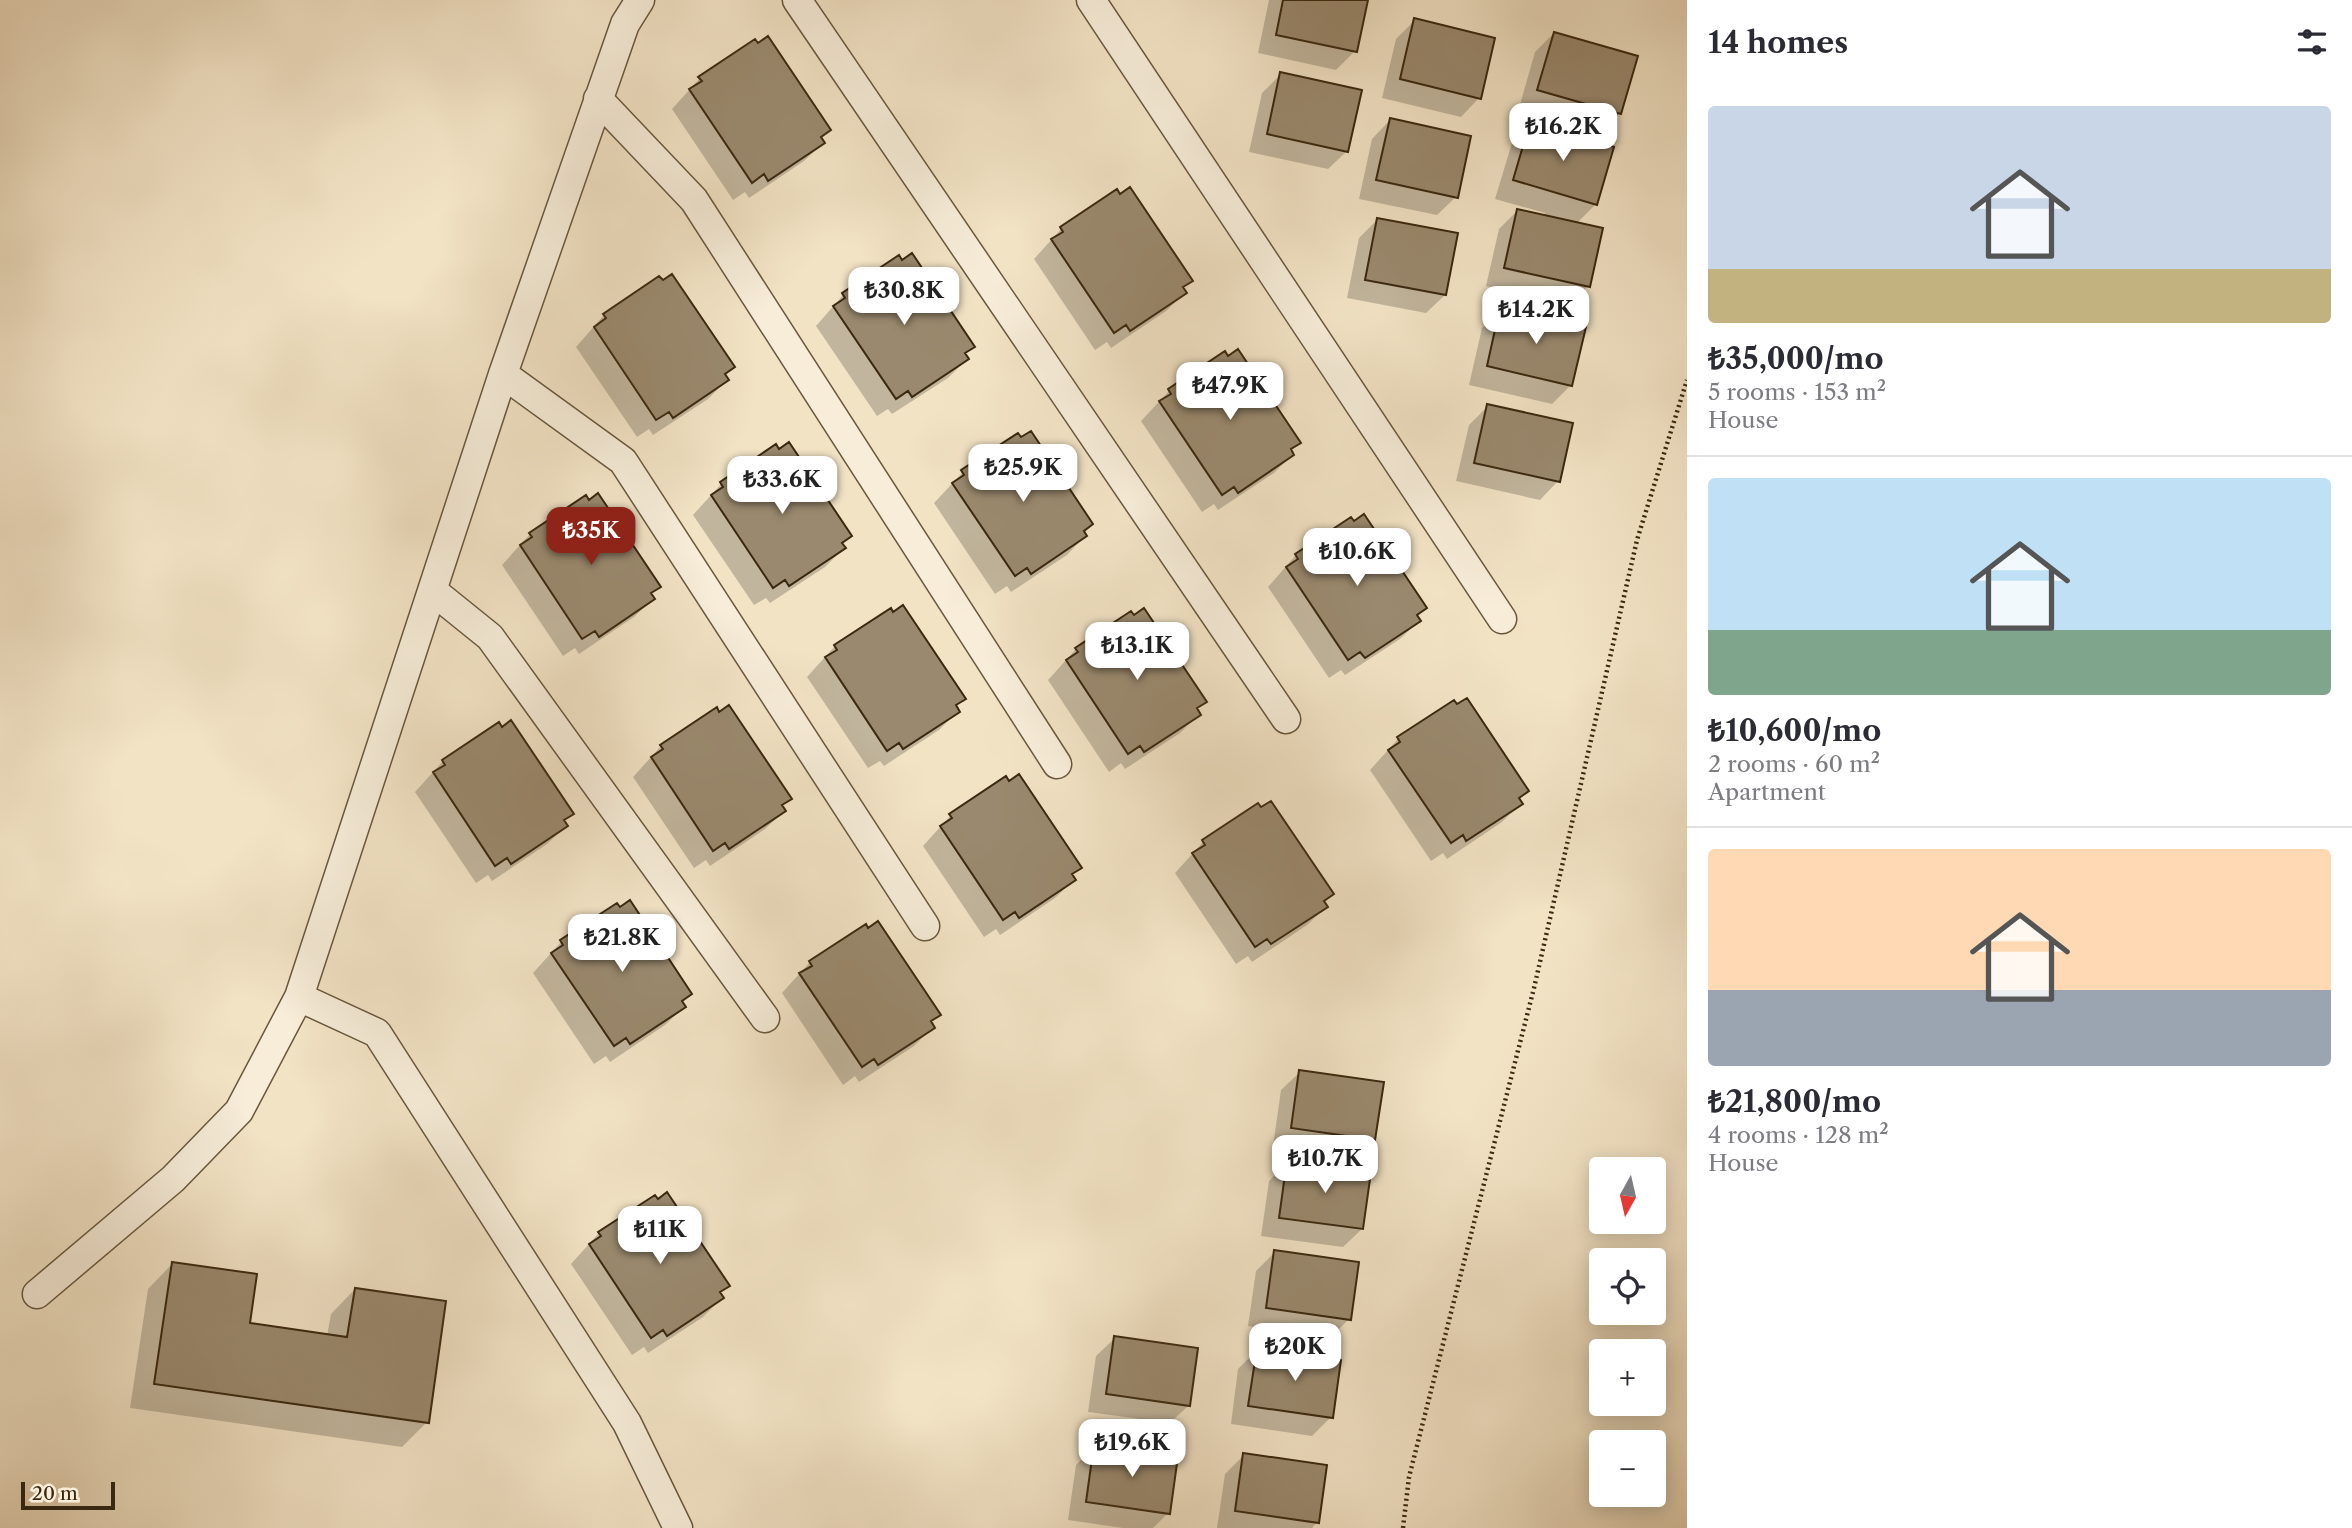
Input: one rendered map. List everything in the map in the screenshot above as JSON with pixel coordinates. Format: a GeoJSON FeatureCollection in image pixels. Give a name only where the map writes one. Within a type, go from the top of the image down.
{"type":"FeatureCollection","features":[{"type":"Feature","properties":{"kind":"street"},"geometry":{"type":"LineString","coordinates":[[37,1294],[173,1179],[239,1111],[299,997],[503,374],[625,24],[640,0]]}},
{"type":"Feature","properties":{"kind":"street"},"geometry":{"type":"LineString","coordinates":[[797,0],[1286,719]]}},
{"type":"Feature","properties":{"kind":"street"},"geometry":{"type":"LineString","coordinates":[[1091,0],[1502,619]]}},
{"type":"Feature","properties":{"kind":"street"},"geometry":{"type":"LineString","coordinates":[[598,99],[694,200],[1057,764]]}},
{"type":"Feature","properties":{"kind":"street"},"geometry":{"type":"LineString","coordinates":[[503,374],[623,461],[925,926]]}},
{"type":"Feature","properties":{"kind":"street"},"geometry":{"type":"LineString","coordinates":[[433,591],[490,637],[765,1018]]}},
{"type":"Feature","properties":{"kind":"street"},"geometry":{"type":"LineString","coordinates":[[299,997],[377,1033],[627,1423],[678,1528]]}},
{"type":"Feature","properties":{"kind":"path"},"geometry":{"type":"LineString","coordinates":[[1403,1528],[1409,1477],[1535,988],[1637,540],[1687,380]]}},
{"type":"Feature","properties":{"kind":"building"},"geometry":{"type":"Polygon","coordinates":[[[1283,0],[1368,0],[1357,52],[1276,35],[1283,0]]]}},
{"type":"Feature","properties":{"kind":"building"},"geometry":{"type":"Polygon","coordinates":[[[1414,18],[1495,38],[1481,99],[1400,79],[1414,18]]]}},
{"type":"Feature","properties":{"kind":"building"},"geometry":{"type":"Polygon","coordinates":[[[1554,32],[1638,56],[1621,114],[1537,90],[1554,32]]]}},
{"type":"Feature","properties":{"kind":"building"},"geometry":{"type":"Polygon","coordinates":[[[768,36],[831,130],[821,137],[825,143],[768,181],[764,174],[752,183],[689,89],[702,81],[698,77],[755,39],[758,43],[768,36]]]}},
{"type":"Feature","properties":{"kind":"building"},"geometry":{"type":"Polygon","coordinates":[[[1280,72],[1362,90],[1348,152],[1267,134],[1280,72]]]}},
{"type":"Feature","properties":{"kind":"building"},"geometry":{"type":"Polygon","coordinates":[[[1390,118],[1471,136],[1458,198],[1376,180],[1390,118]]]}},
{"type":"Feature","properties":{"kind":"building"},"geometry":{"type":"Polygon","coordinates":[[[1530,122],[1614,147],[1597,205],[1513,180],[1530,122]]]}},
{"type":"Feature","properties":{"kind":"building"},"geometry":{"type":"Polygon","coordinates":[[[1130,187],[1193,281],[1183,287],[1187,293],[1130,331],[1126,325],[1114,333],[1051,239],[1063,232],[1060,227],[1117,189],[1120,194],[1130,187]]]}},
{"type":"Feature","properties":{"kind":"building"},"geometry":{"type":"Polygon","coordinates":[[[1517,209],[1603,228],[1590,287],[1504,268],[1517,209]]]}},
{"type":"Feature","properties":{"kind":"building"},"geometry":{"type":"Polygon","coordinates":[[[1377,218],[1458,233],[1446,295],[1365,280],[1377,218]]]}},
{"type":"Feature","properties":{"kind":"building"},"geometry":{"type":"Polygon","coordinates":[[[912,253],[975,347],[965,353],[969,359],[912,397],[908,391],[896,399],[833,306],[845,298],[842,293],[899,255],[902,260],[912,253]]]}},
{"type":"Feature","properties":{"kind":"building"},"geometry":{"type":"Polygon","coordinates":[[[672,274],[735,367],[725,374],[729,380],[673,418],[669,412],[656,420],[594,327],[606,318],[603,314],[659,276],[663,280],[672,274]]]}},
{"type":"Feature","properties":{"kind":"building"},"geometry":{"type":"Polygon","coordinates":[[[1500,307],[1586,327],[1572,386],[1487,366],[1500,307]]]}},
{"type":"Feature","properties":{"kind":"building"},"geometry":{"type":"Polygon","coordinates":[[[1238,349],[1301,443],[1291,449],[1294,455],[1238,493],[1234,487],[1222,495],[1159,401],[1171,394],[1168,389],[1225,351],[1228,356],[1238,349]]]}},
{"type":"Feature","properties":{"kind":"building"},"geometry":{"type":"Polygon","coordinates":[[[1487,404],[1573,423],[1560,482],[1474,463],[1487,404]]]}},
{"type":"Feature","properties":{"kind":"building"},"geometry":{"type":"Polygon","coordinates":[[[1031,431],[1093,524],[1084,531],[1087,536],[1031,574],[1027,568],[1015,576],[952,483],[964,475],[961,470],[1018,433],[1021,437],[1031,431]]]}},
{"type":"Feature","properties":{"kind":"building"},"geometry":{"type":"Polygon","coordinates":[[[789,442],[852,536],[842,543],[846,548],[789,586],[785,580],[773,588],[711,495],[723,487],[720,482],[776,444],[779,449],[789,442]]]}},
{"type":"Feature","properties":{"kind":"building"},"geometry":{"type":"Polygon","coordinates":[[[598,493],[661,587],[651,593],[655,599],[599,637],[595,631],[582,639],[520,545],[532,537],[529,533],[586,495],[589,500],[598,493]]]}},
{"type":"Feature","properties":{"kind":"building"},"geometry":{"type":"Polygon","coordinates":[[[1364,514],[1427,608],[1417,615],[1421,621],[1365,658],[1360,652],[1348,660],[1286,567],[1298,559],[1295,554],[1351,517],[1354,521],[1364,514]]]}},
{"type":"Feature","properties":{"kind":"building"},"geometry":{"type":"Polygon","coordinates":[[[903,605],[966,699],[956,705],[960,712],[903,749],[899,743],[887,751],[825,657],[837,650],[834,645],[891,608],[893,612],[903,605]]]}},
{"type":"Feature","properties":{"kind":"building"},"geometry":{"type":"Polygon","coordinates":[[[1144,608],[1207,702],[1197,708],[1201,715],[1144,752],[1140,746],[1128,754],[1066,660],[1078,652],[1075,648],[1131,611],[1134,615],[1144,608]]]}},
{"type":"Feature","properties":{"kind":"building"},"geometry":{"type":"Polygon","coordinates":[[[1467,698],[1529,791],[1519,798],[1523,804],[1466,841],[1463,835],[1451,843],[1388,750],[1400,742],[1397,737],[1454,700],[1457,704],[1467,698]]]}},
{"type":"Feature","properties":{"kind":"building"},"geometry":{"type":"Polygon","coordinates":[[[729,705],[792,799],[782,805],[786,811],[729,849],[725,843],[713,851],[651,757],[663,749],[660,745],[717,707],[719,712],[729,705]]]}},
{"type":"Feature","properties":{"kind":"building"},"geometry":{"type":"Polygon","coordinates":[[[511,720],[574,814],[564,820],[568,826],[511,864],[507,858],[495,866],[433,772],[445,765],[442,760],[499,722],[502,727],[511,720]]]}},
{"type":"Feature","properties":{"kind":"building"},"geometry":{"type":"Polygon","coordinates":[[[1019,774],[1082,868],[1072,874],[1076,880],[1019,918],[1015,912],[1003,920],[940,826],[952,818],[949,814],[1006,776],[1009,781],[1019,774]]]}},
{"type":"Feature","properties":{"kind":"building"},"geometry":{"type":"Polygon","coordinates":[[[1271,801],[1334,894],[1324,901],[1328,907],[1271,944],[1267,939],[1255,947],[1192,853],[1205,845],[1202,840],[1258,803],[1261,807],[1271,801]]]}},
{"type":"Feature","properties":{"kind":"building"},"geometry":{"type":"Polygon","coordinates":[[[630,900],[692,994],[682,1001],[686,1007],[630,1044],[626,1038],[614,1046],[551,953],[563,945],[560,940],[617,903],[620,907],[630,900]]]}},
{"type":"Feature","properties":{"kind":"building"},"geometry":{"type":"Polygon","coordinates":[[[878,921],[941,1015],[931,1021],[935,1028],[878,1065],[874,1059],[862,1067],[799,973],[812,966],[809,961],[866,924],[868,928],[878,921]]]}},
{"type":"Feature","properties":{"kind":"building"},"geometry":{"type":"Polygon","coordinates":[[[1299,1070],[1384,1082],[1375,1140],[1291,1128],[1299,1070]]]}},
{"type":"Feature","properties":{"kind":"building"},"geometry":{"type":"Polygon","coordinates":[[[1287,1160],[1371,1172],[1363,1229],[1279,1218],[1287,1160]]]}},
{"type":"Feature","properties":{"kind":"building"},"geometry":{"type":"Polygon","coordinates":[[[667,1192],[730,1286],[720,1292],[724,1298],[667,1336],[663,1330],[651,1338],[589,1244],[601,1236],[598,1232],[655,1195],[658,1199],[667,1192]]]}},
{"type":"Feature","properties":{"kind":"building"},"geometry":{"type":"Polygon","coordinates":[[[1274,1250],[1359,1262],[1351,1320],[1266,1308],[1274,1250]]]}},
{"type":"Feature","properties":{"kind":"building"},"geometry":{"type":"Polygon","coordinates":[[[172,1262],[257,1274],[250,1323],[347,1337],[355,1288],[446,1301],[429,1423],[154,1384],[172,1262]]]}},
{"type":"Feature","properties":{"kind":"building"},"geometry":{"type":"Polygon","coordinates":[[[1114,1336],[1198,1348],[1190,1406],[1106,1394],[1114,1336]]]}},
{"type":"Feature","properties":{"kind":"building"},"geometry":{"type":"Polygon","coordinates":[[[1257,1348],[1341,1360],[1333,1418],[1248,1406],[1257,1348]]]}},
{"type":"Feature","properties":{"kind":"building"},"geometry":{"type":"Polygon","coordinates":[[[1094,1444],[1178,1456],[1170,1514],[1086,1502],[1094,1444]]]}},
{"type":"Feature","properties":{"kind":"building"},"geometry":{"type":"Polygon","coordinates":[[[1243,1453],[1327,1465],[1319,1523],[1235,1511],[1243,1453]]]}}]}
